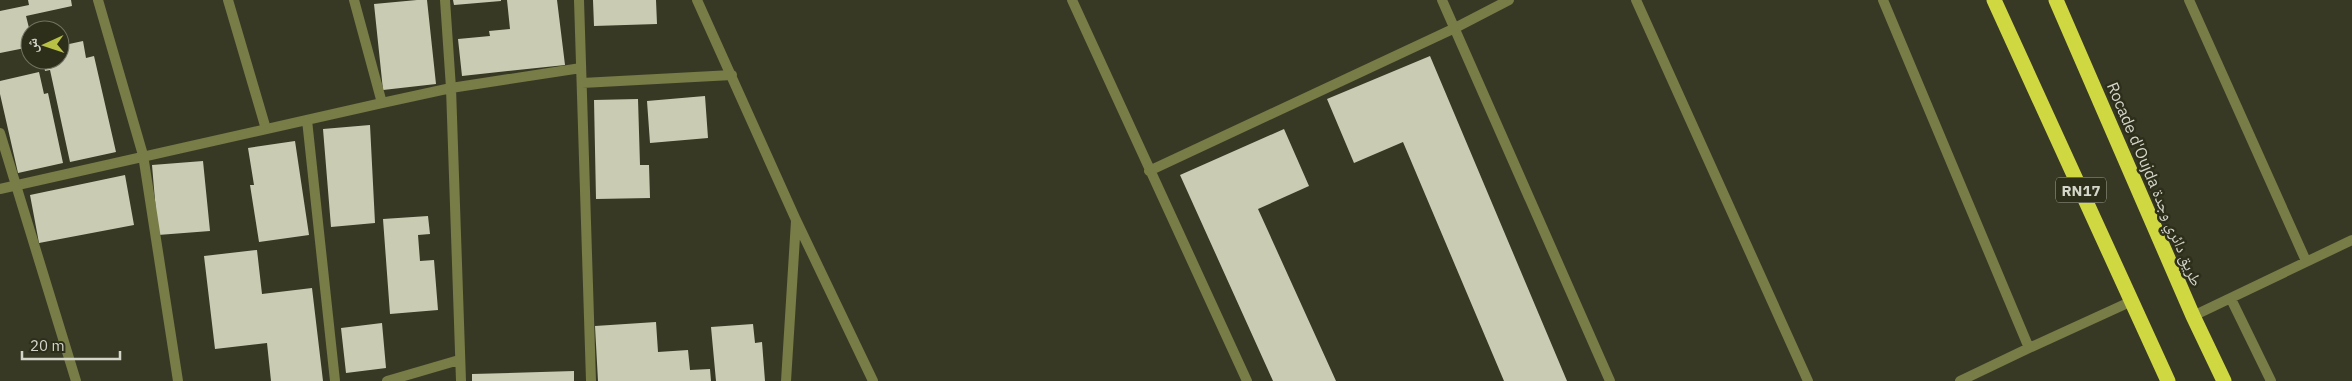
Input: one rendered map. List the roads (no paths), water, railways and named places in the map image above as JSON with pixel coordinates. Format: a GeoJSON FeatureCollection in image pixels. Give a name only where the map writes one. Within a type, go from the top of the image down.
{"type":"FeatureCollection","features":[{"type":"Feature","properties":{"kind":"highway","name":"RN17"},"geometry":{"type":"LineString","coordinates":[[1994,0],[2168,381]]}},
{"type":"Feature","properties":{"kind":"highway","name":"Rocade d'Oujda طريق دائري وجدة"},"geometry":{"type":"LineString","coordinates":[[2056,0],[2193,316],[2224,381]]}},
{"type":"Feature","properties":{"kind":"street"},"geometry":{"type":"LineString","coordinates":[[98,0],[143,155],[178,381]]}},
{"type":"Feature","properties":{"kind":"street"},"geometry":{"type":"LineString","coordinates":[[228,0],[266,129]]}},
{"type":"Feature","properties":{"kind":"street"},"geometry":{"type":"LineString","coordinates":[[354,0],[382,103]]}},
{"type":"Feature","properties":{"kind":"street"},"geometry":{"type":"LineString","coordinates":[[445,0],[451,88],[461,381]]}},
{"type":"Feature","properties":{"kind":"street"},"geometry":{"type":"LineString","coordinates":[[579,0],[591,381]]}},
{"type":"Feature","properties":{"kind":"street"},"geometry":{"type":"LineString","coordinates":[[697,0],[796,220],[874,381]]}},
{"type":"Feature","properties":{"kind":"street"},"geometry":{"type":"LineString","coordinates":[[1072,0],[1246,381]]}},
{"type":"Feature","properties":{"kind":"street"},"geometry":{"type":"LineString","coordinates":[[1442,0],[1610,381]]}},
{"type":"Feature","properties":{"kind":"street"},"geometry":{"type":"LineString","coordinates":[[1149,171],[1455,28],[1509,0]]}},
{"type":"Feature","properties":{"kind":"street"},"geometry":{"type":"LineString","coordinates":[[1636,0],[1808,381]]}},
{"type":"Feature","properties":{"kind":"street"},"geometry":{"type":"LineString","coordinates":[[1883,0],[2029,348]]}},
{"type":"Feature","properties":{"kind":"street"},"geometry":{"type":"LineString","coordinates":[[2189,0],[2306,260]]}},
{"type":"Feature","properties":{"kind":"street"},"geometry":{"type":"LineString","coordinates":[[0,189],[143,155],[451,88],[581,68]]}},
{"type":"Feature","properties":{"kind":"street"},"geometry":{"type":"LineString","coordinates":[[582,83],[732,75]]}},
{"type":"Feature","properties":{"kind":"street"},"geometry":{"type":"LineString","coordinates":[[307,120],[335,381]]}},
{"type":"Feature","properties":{"kind":"street"},"geometry":{"type":"LineString","coordinates":[[0,133],[76,381]]}},
{"type":"Feature","properties":{"kind":"street"},"geometry":{"type":"LineString","coordinates":[[786,381],[796,220]]}},
{"type":"Feature","properties":{"kind":"street"},"geometry":{"type":"LineString","coordinates":[[2193,316],[2231,299],[2306,260],[2352,240]]}},
{"type":"Feature","properties":{"kind":"street"},"geometry":{"type":"LineString","coordinates":[[2231,299],[2272,381]]}},
{"type":"Feature","properties":{"kind":"street"},"geometry":{"type":"LineString","coordinates":[[1960,381],[2132,301]]}},
{"type":"Feature","properties":{"kind":"street"},"geometry":{"type":"LineString","coordinates":[[387,381],[459,360]]}}]}
